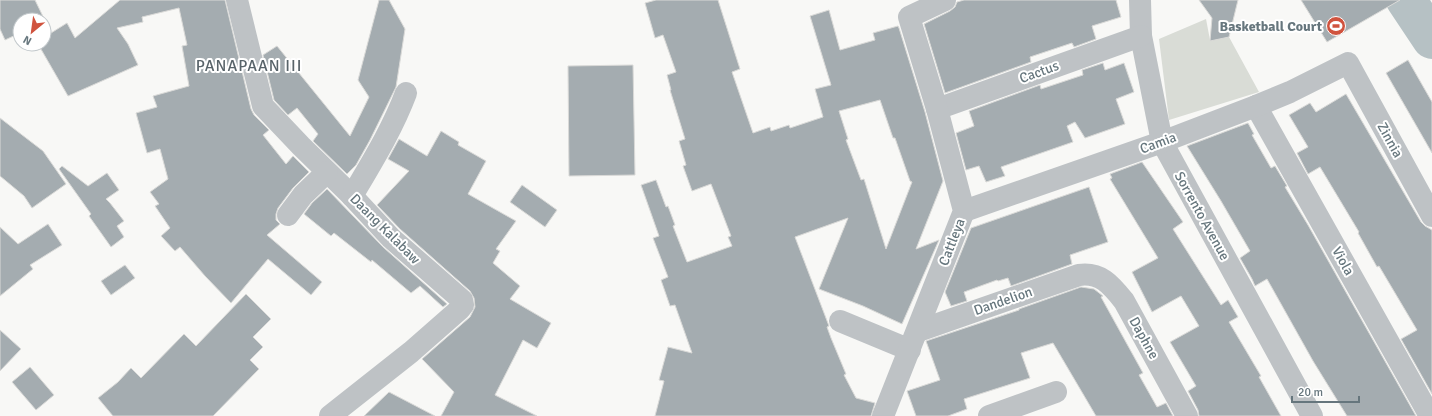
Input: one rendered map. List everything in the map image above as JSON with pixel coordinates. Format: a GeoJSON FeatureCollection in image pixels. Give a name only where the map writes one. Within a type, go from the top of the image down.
{"type":"FeatureCollection","features":[{"type":"Feature","properties":{"kind":"street","name":"Daang Kalabaw"},"geometry":{"type":"LineString","coordinates":[[237,0],[264,106],[391,238],[462,300],[463,305],[460,309],[411,352],[330,416]]}},
{"type":"Feature","properties":{"kind":"street","name":"Cattleya"},"geometry":{"type":"LineString","coordinates":[[883,416],[964,211],[937,109],[909,17],[945,0]]}},
{"type":"Feature","properties":{"kind":"street","name":"Sorrento Avenue"},"geometry":{"type":"LineString","coordinates":[[1144,1],[1141,36],[1162,142],[1312,416]]}},
{"type":"Feature","properties":{"kind":"street","name":"Cactus"},"geometry":{"type":"LineString","coordinates":[[937,109],[1141,36]]}},
{"type":"Feature","properties":{"kind":"street","name":"Camia"},"geometry":{"type":"LineString","coordinates":[[964,211],[1162,142],[1256,106],[1290,92],[1348,63]]}},
{"type":"Feature","properties":{"kind":"street","name":"Zinnia"},"geometry":{"type":"LineString","coordinates":[[1348,63],[1432,216]]}},
{"type":"Feature","properties":{"kind":"street"},"geometry":{"type":"LineString","coordinates":[[352,196],[386,138],[406,93]]}},
{"type":"Feature","properties":{"kind":"street","name":"Viola"},"geometry":{"type":"LineString","coordinates":[[1256,106],[1430,416]]}},
{"type":"Feature","properties":{"kind":"street"},"geometry":{"type":"LineString","coordinates":[[288,215],[303,195],[327,172]]}},
{"type":"Feature","properties":{"kind":"street","name":"Dandelion"},"geometry":{"type":"LineString","coordinates":[[914,340],[1079,274],[1088,274]]}},
{"type":"Feature","properties":{"kind":"street","name":"Daphne"},"geometry":{"type":"LineString","coordinates":[[1088,274],[1101,278],[1114,288],[1124,301],[1187,416]]}},
{"type":"Feature","properties":{"kind":"street"},"geometry":{"type":"LineString","coordinates":[[840,321],[914,340]]}},
{"type":"Feature","properties":{"kind":"street"},"geometry":{"type":"LineString","coordinates":[[989,416],[1056,392]]}},
{"type":"Feature","properties":{"kind":"shaded area"},"geometry":{"type":"Polygon","coordinates":[[[1206,19],[1210,40],[1229,37],[1259,92],[1169,120],[1159,39],[1206,19]]]}},
{"type":"Feature","properties":{"kind":"building"},"geometry":{"type":"Polygon","coordinates":[[[0,0],[35,0],[41,12],[12,12],[12,37],[5,40],[0,29],[0,0]]]}},
{"type":"Feature","properties":{"kind":"building"},"geometry":{"type":"Polygon","coordinates":[[[120,0],[225,0],[251,109],[254,115],[269,130],[263,135],[286,164],[293,156],[309,172],[293,188],[278,208],[276,220],[280,224],[267,235],[322,282],[311,295],[268,259],[231,303],[180,247],[175,251],[161,236],[170,228],[155,206],[159,204],[150,192],[168,179],[160,149],[147,153],[136,113],[157,107],[153,96],[189,86],[182,46],[187,45],[179,8],[142,17],[143,22],[117,28],[128,44],[138,65],[68,96],[43,52],[52,52],[52,32],[67,23],[75,38],[120,0]]]}},
{"type":"Feature","properties":{"kind":"building"},"geometry":{"type":"Polygon","coordinates":[[[379,0],[389,0],[405,29],[396,87],[356,165],[347,174],[313,141],[318,134],[297,108],[288,115],[274,100],[263,55],[277,46],[350,136],[369,97],[358,80],[379,0]]]}},
{"type":"Feature","properties":{"kind":"building"},"geometry":{"type":"Polygon","coordinates":[[[656,0],[718,0],[740,69],[732,72],[753,133],[770,127],[771,131],[789,125],[790,128],[823,117],[815,89],[831,85],[810,16],[829,10],[840,50],[875,40],[873,33],[898,26],[925,112],[943,181],[916,249],[939,240],[902,324],[863,306],[819,289],[848,218],[795,237],[829,326],[827,327],[846,374],[844,375],[856,398],[875,403],[871,416],[655,416],[664,381],[659,380],[668,347],[692,353],[675,305],[670,306],[661,280],[668,277],[653,238],[659,236],[641,185],[656,180],[666,207],[668,206],[675,225],[673,226],[687,262],[732,246],[728,237],[731,236],[711,184],[692,191],[683,166],[686,165],[679,141],[685,139],[667,75],[676,72],[663,35],[655,38],[645,3],[656,0]],[[880,100],[839,111],[848,139],[846,140],[861,180],[864,179],[886,249],[912,182],[910,181],[895,138],[893,138],[880,100]]]}},
{"type":"Feature","properties":{"kind":"building"},"geometry":{"type":"Polygon","coordinates":[[[964,0],[1116,0],[1121,17],[1092,26],[1096,39],[1074,47],[1072,43],[1030,57],[1031,62],[945,93],[924,24],[950,11],[955,7],[957,2],[964,0]]]}},
{"type":"Feature","properties":{"kind":"building"},"geometry":{"type":"Polygon","coordinates":[[[1199,0],[1238,0],[1229,37],[1210,41],[1212,18],[1199,0]]]}},
{"type":"Feature","properties":{"kind":"building","name":"Basketball Court"},"geometry":{"type":"Polygon","coordinates":[[[1301,0],[1400,0],[1327,42],[1301,0]]]}},
{"type":"Feature","properties":{"kind":"building"},"geometry":{"type":"Polygon","coordinates":[[[1408,60],[1432,102],[1432,153],[1386,73],[1408,60]]]}},
{"type":"Feature","properties":{"kind":"building"},"geometry":{"type":"Polygon","coordinates":[[[1103,63],[1105,70],[1124,63],[1134,92],[1116,99],[1125,124],[1085,138],[1075,122],[1067,126],[1073,142],[1001,167],[1005,176],[986,182],[979,166],[966,170],[956,133],[974,126],[969,111],[1040,85],[1041,89],[1083,75],[1082,70],[1103,63]]]}},
{"type":"Feature","properties":{"kind":"building"},"geometry":{"type":"Polygon","coordinates":[[[633,65],[635,175],[569,176],[568,66],[633,65]]]}},
{"type":"Feature","properties":{"kind":"building"},"geometry":{"type":"Polygon","coordinates":[[[1346,94],[1421,222],[1432,230],[1432,394],[1401,339],[1417,330],[1379,266],[1377,267],[1358,233],[1359,232],[1320,167],[1308,174],[1297,153],[1308,147],[1289,115],[1310,103],[1316,112],[1346,94]]]}},
{"type":"Feature","properties":{"kind":"building"},"geometry":{"type":"Polygon","coordinates":[[[0,118],[43,151],[66,184],[32,208],[24,196],[0,176],[0,118]]]}},
{"type":"Feature","properties":{"kind":"building"},"geometry":{"type":"Polygon","coordinates":[[[1248,123],[1254,134],[1252,135],[1271,168],[1275,166],[1287,186],[1285,187],[1416,416],[1347,416],[1313,361],[1267,279],[1255,286],[1240,258],[1250,251],[1187,146],[1248,123]]]}},
{"type":"Feature","properties":{"kind":"building"},"geometry":{"type":"Polygon","coordinates":[[[441,131],[459,142],[458,145],[486,161],[468,194],[516,221],[496,249],[500,251],[493,263],[520,286],[510,299],[551,323],[537,348],[523,340],[495,395],[537,416],[441,416],[454,392],[422,359],[470,317],[475,307],[474,298],[470,291],[400,229],[377,205],[409,171],[388,159],[399,139],[427,156],[441,131]]]}},
{"type":"Feature","properties":{"kind":"building"},"geometry":{"type":"Polygon","coordinates":[[[1142,162],[1183,222],[1173,229],[1221,305],[1228,300],[1238,317],[1229,322],[1261,376],[1259,377],[1281,416],[1199,416],[1198,410],[1188,391],[1196,386],[1170,342],[1199,326],[1181,296],[1152,312],[1132,272],[1158,258],[1110,179],[1112,178],[1110,174],[1142,162]]]}},
{"type":"Feature","properties":{"kind":"building"},"geometry":{"type":"Polygon","coordinates":[[[62,166],[88,186],[107,173],[119,190],[106,199],[124,221],[117,226],[124,237],[111,247],[89,216],[91,214],[59,169],[62,166]]]}},
{"type":"Feature","properties":{"kind":"building"},"geometry":{"type":"Polygon","coordinates":[[[522,185],[557,210],[545,227],[510,202],[522,185]]]}},
{"type":"Feature","properties":{"kind":"building"},"geometry":{"type":"Polygon","coordinates":[[[1089,187],[1108,242],[1070,255],[1072,264],[1011,286],[1008,278],[997,280],[964,292],[967,301],[951,306],[945,292],[971,228],[1089,187]]]}},
{"type":"Feature","properties":{"kind":"building"},"geometry":{"type":"Polygon","coordinates":[[[327,189],[383,247],[447,304],[443,307],[420,286],[411,293],[372,260],[371,262],[334,233],[331,236],[304,214],[312,203],[327,189]]]}},
{"type":"Feature","properties":{"kind":"building"},"geometry":{"type":"Polygon","coordinates":[[[48,224],[62,245],[30,265],[33,269],[0,296],[0,227],[18,244],[48,224]]]}},
{"type":"Feature","properties":{"kind":"building"},"geometry":{"type":"Polygon","coordinates":[[[125,265],[135,278],[111,295],[101,281],[125,265]]]}},
{"type":"Feature","properties":{"kind":"building"},"geometry":{"type":"Polygon","coordinates":[[[1081,287],[1094,289],[1103,296],[1101,297],[1143,373],[1139,375],[1157,407],[1166,403],[1173,416],[1096,416],[1053,343],[1021,353],[1030,378],[964,399],[967,409],[948,416],[916,416],[907,391],[940,380],[926,341],[1019,310],[1081,287]]]}},
{"type":"Feature","properties":{"kind":"building"},"geometry":{"type":"Polygon","coordinates":[[[246,294],[271,319],[253,337],[263,347],[250,360],[259,369],[213,416],[113,416],[98,398],[118,382],[131,368],[141,378],[184,334],[196,346],[246,294]]]}},
{"type":"Feature","properties":{"kind":"building"},"geometry":{"type":"Polygon","coordinates":[[[0,330],[21,349],[0,371],[0,330]]]}},
{"type":"Feature","properties":{"kind":"building"},"geometry":{"type":"Polygon","coordinates":[[[30,367],[54,395],[36,410],[12,382],[30,367]]]}},
{"type":"Feature","properties":{"kind":"building"},"geometry":{"type":"Polygon","coordinates":[[[389,392],[435,416],[364,416],[389,392]]]}},
{"type":"Feature","properties":{"kind":"waterway"},"geometry":{"type":"LineString","coordinates":[[1406,0],[1432,39]]}},
{"type":"Feature","properties":{"kind":"place","name":"Basketball Court"},"geometry":{"type":"Point","coordinates":[1336,26]}},
{"type":"Feature","properties":{"kind":"district","name":"PANAPAAN III"},"geometry":{"type":"Point","coordinates":[249,66]}}]}
